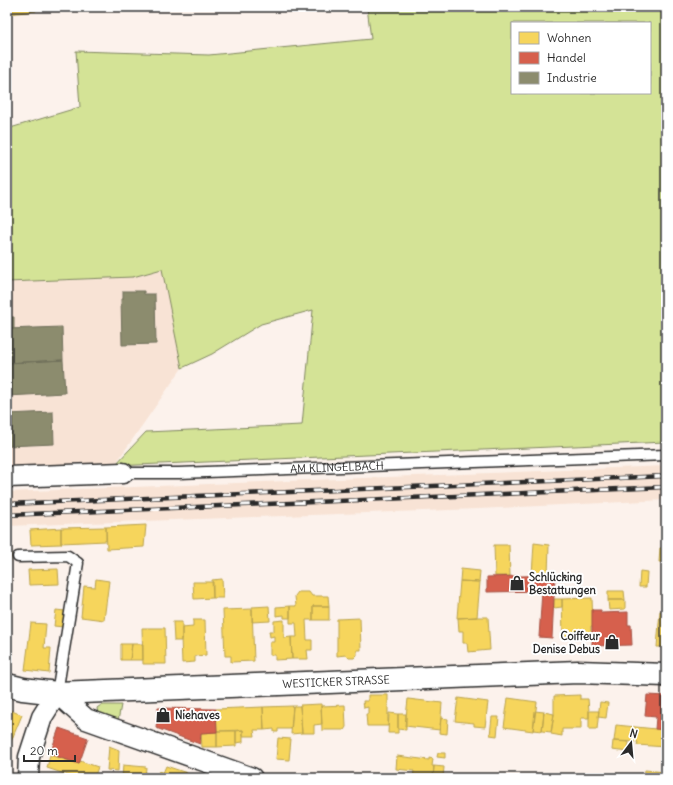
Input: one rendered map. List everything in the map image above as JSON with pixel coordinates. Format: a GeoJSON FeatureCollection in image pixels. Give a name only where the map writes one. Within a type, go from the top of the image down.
{"type":"FeatureCollection","features":[{"type":"Feature","properties":{"kind":"main road","name":"WESTICKER STRASSE"},"geometry":{"type":"LineString","coordinates":[[7,685],[23,690],[57,693],[578,672],[666,675]]}},
{"type":"Feature","properties":{"kind":"street","name":"AM KLINGELBACH"},"geometry":{"type":"LineString","coordinates":[[7,478],[123,472]]}},
{"type":"Feature","properties":{"kind":"street"},"geometry":{"type":"LineString","coordinates":[[28,778],[29,757],[42,717],[57,693],[86,719],[252,778]]}},
{"type":"Feature","properties":{"kind":"lane","name":"AM KLINGELBACH"},"geometry":{"type":"LineString","coordinates":[[123,472],[179,473],[666,455]]}},
{"type":"Feature","properties":{"kind":"lane"},"geometry":{"type":"LineString","coordinates":[[18,557],[68,556],[78,562],[57,693]]}},
{"type":"Feature","properties":{"kind":"shaded area"},"geometry":{"type":"Polygon","coordinates":[[[163,269],[182,368],[114,466],[7,469],[7,282],[133,277],[163,269]]]}},
{"type":"Feature","properties":{"kind":"shaded area"},"geometry":{"type":"Polygon","coordinates":[[[666,466],[666,500],[478,509],[7,526],[7,492],[666,466]]]}},
{"type":"Feature","properties":{"kind":"green space"},"geometry":{"type":"Polygon","coordinates":[[[367,7],[666,7],[666,442],[114,466],[146,432],[302,425],[313,310],[261,324],[212,354],[182,368],[162,269],[133,277],[7,282],[7,129],[80,107],[76,51],[209,55],[371,39],[367,7]]]}},
{"type":"Feature","properties":{"kind":"green space"},"geometry":{"type":"Polygon","coordinates":[[[101,705],[121,705],[118,721],[98,714],[97,708],[101,705]]]}},
{"type":"Feature","properties":{"kind":"building: Wohnen"},"geometry":{"type":"Polygon","coordinates":[[[7,7],[36,7],[36,11],[7,14],[7,7]]]}},
{"type":"Feature","properties":{"kind":"building: Wohnen"},"geometry":{"type":"Polygon","coordinates":[[[664,516],[666,516],[666,529],[663,529],[664,516]]]}},
{"type":"Feature","properties":{"kind":"building: Wohnen"},"geometry":{"type":"Polygon","coordinates":[[[146,525],[144,547],[107,549],[106,527],[146,525]]]}},
{"type":"Feature","properties":{"kind":"building: Wohnen"},"geometry":{"type":"Polygon","coordinates":[[[106,527],[106,541],[61,543],[61,528],[106,527]]]}},
{"type":"Feature","properties":{"kind":"building: Wohnen"},"geometry":{"type":"Polygon","coordinates":[[[61,528],[61,544],[31,545],[30,530],[61,528]]]}},
{"type":"Feature","properties":{"kind":"building: Wohnen"},"geometry":{"type":"Polygon","coordinates":[[[534,543],[549,545],[548,575],[532,575],[534,543]]]}},
{"type":"Feature","properties":{"kind":"building: Wohnen"},"geometry":{"type":"Polygon","coordinates":[[[494,545],[509,545],[510,576],[495,576],[494,545]]]}},
{"type":"Feature","properties":{"kind":"building: Wohnen"},"geometry":{"type":"Polygon","coordinates":[[[660,548],[666,548],[666,562],[659,562],[660,548]]]}},
{"type":"Feature","properties":{"kind":"building: Wohnen"},"geometry":{"type":"Polygon","coordinates":[[[7,550],[11,551],[10,562],[7,562],[7,550]]]}},
{"type":"Feature","properties":{"kind":"building: Wohnen"},"geometry":{"type":"Polygon","coordinates":[[[58,569],[59,584],[29,585],[28,570],[58,569]]]}},
{"type":"Feature","properties":{"kind":"building: Wohnen"},"geometry":{"type":"Polygon","coordinates":[[[461,569],[480,571],[479,582],[460,581],[461,569]]]}},
{"type":"Feature","properties":{"kind":"building: Wohnen"},"geometry":{"type":"Polygon","coordinates":[[[640,571],[647,572],[646,587],[639,587],[640,571]]]}},
{"type":"Feature","properties":{"kind":"building: Wohnen"},"geometry":{"type":"Polygon","coordinates":[[[96,579],[109,581],[104,620],[81,617],[84,586],[95,587],[96,579]]]}},
{"type":"Feature","properties":{"kind":"building: Wohnen"},"geometry":{"type":"Polygon","coordinates":[[[222,579],[223,598],[213,598],[212,580],[222,579]]]}},
{"type":"Feature","properties":{"kind":"building: Wohnen"},"geometry":{"type":"Polygon","coordinates":[[[460,581],[480,582],[477,617],[457,618],[460,581]]]}},
{"type":"Feature","properties":{"kind":"building: Wohnen"},"geometry":{"type":"Polygon","coordinates":[[[193,582],[213,582],[213,598],[194,599],[193,582]]]}},
{"type":"Feature","properties":{"kind":"building: Wohnen"},"geometry":{"type":"Polygon","coordinates":[[[608,591],[624,591],[625,600],[608,600],[608,591]]]}},
{"type":"Feature","properties":{"kind":"building: Wohnen"},"geometry":{"type":"Polygon","coordinates":[[[298,592],[309,592],[312,596],[328,596],[329,606],[313,606],[313,620],[306,620],[307,640],[312,640],[312,650],[307,650],[308,659],[292,659],[291,637],[297,637],[296,623],[290,623],[290,606],[296,606],[295,596],[298,592]]]}},
{"type":"Feature","properties":{"kind":"building: Wohnen"},"geometry":{"type":"Polygon","coordinates":[[[592,598],[593,626],[591,626],[591,635],[563,636],[562,599],[592,598]]]}},
{"type":"Feature","properties":{"kind":"building: Wohnen"},"geometry":{"type":"Polygon","coordinates":[[[554,599],[562,599],[562,607],[554,608],[554,599]]]}},
{"type":"Feature","properties":{"kind":"building: Wohnen"},"geometry":{"type":"Polygon","coordinates":[[[608,600],[625,600],[625,609],[609,610],[608,600]]]}},
{"type":"Feature","properties":{"kind":"building: Wohnen"},"geometry":{"type":"Polygon","coordinates":[[[269,606],[270,621],[252,622],[252,607],[269,606]]]}},
{"type":"Feature","properties":{"kind":"building: Wohnen"},"geometry":{"type":"Polygon","coordinates":[[[290,606],[290,618],[284,618],[284,615],[276,616],[276,607],[290,606]]]}},
{"type":"Feature","properties":{"kind":"building: Wohnen"},"geometry":{"type":"Polygon","coordinates":[[[313,606],[329,606],[329,620],[313,620],[313,606]]]}},
{"type":"Feature","properties":{"kind":"building: Wohnen"},"geometry":{"type":"Polygon","coordinates":[[[252,609],[254,661],[231,662],[231,656],[225,656],[223,610],[252,609]]]}},
{"type":"Feature","properties":{"kind":"building: Wohnen"},"geometry":{"type":"Polygon","coordinates":[[[56,610],[65,611],[63,627],[54,626],[56,610]]]}},
{"type":"Feature","properties":{"kind":"building: Wohnen"},"geometry":{"type":"Polygon","coordinates":[[[660,611],[666,612],[666,647],[657,647],[660,611]]]}},
{"type":"Feature","properties":{"kind":"building: Wohnen"},"geometry":{"type":"Polygon","coordinates":[[[488,617],[490,650],[468,652],[467,643],[463,643],[463,631],[459,631],[458,618],[488,617]]]}},
{"type":"Feature","properties":{"kind":"building: Wohnen"},"geometry":{"type":"Polygon","coordinates":[[[360,618],[361,650],[357,650],[357,655],[354,658],[349,658],[346,655],[337,656],[337,619],[360,618]]]}},
{"type":"Feature","properties":{"kind":"building: Wohnen"},"geometry":{"type":"Polygon","coordinates":[[[193,620],[205,620],[206,655],[195,656],[195,662],[182,663],[182,628],[193,627],[193,620]]]}},
{"type":"Feature","properties":{"kind":"building: Wohnen"},"geometry":{"type":"Polygon","coordinates":[[[284,620],[284,638],[291,637],[292,659],[275,660],[275,655],[270,655],[270,642],[274,642],[274,636],[270,637],[269,631],[274,631],[274,621],[284,620]]]}},
{"type":"Feature","properties":{"kind":"building: Wohnen"},"geometry":{"type":"Polygon","coordinates":[[[173,622],[182,622],[181,641],[174,641],[173,622]]]}},
{"type":"Feature","properties":{"kind":"building: Wohnen"},"geometry":{"type":"Polygon","coordinates":[[[31,623],[46,624],[44,648],[51,648],[49,673],[25,670],[31,623]]]}},
{"type":"Feature","properties":{"kind":"building: Wohnen"},"geometry":{"type":"Polygon","coordinates":[[[142,628],[165,628],[166,664],[143,664],[142,628]]]}},
{"type":"Feature","properties":{"kind":"building: Wohnen"},"geometry":{"type":"Polygon","coordinates":[[[121,644],[132,644],[130,660],[121,660],[121,644]]]}},
{"type":"Feature","properties":{"kind":"building: Wohnen"},"geometry":{"type":"Polygon","coordinates":[[[132,644],[143,644],[143,660],[130,660],[132,644]]]}},
{"type":"Feature","properties":{"kind":"building: Wohnen"},"geometry":{"type":"Polygon","coordinates":[[[368,695],[388,695],[388,726],[367,726],[366,714],[368,714],[368,707],[364,708],[363,701],[368,701],[368,695]]]}},
{"type":"Feature","properties":{"kind":"building: Wohnen"},"geometry":{"type":"Polygon","coordinates":[[[580,695],[580,699],[588,699],[589,711],[589,718],[581,718],[581,729],[562,729],[562,736],[551,734],[554,714],[554,696],[580,695]]]}},
{"type":"Feature","properties":{"kind":"building: Wohnen"},"geometry":{"type":"Polygon","coordinates":[[[458,698],[488,702],[485,727],[474,726],[474,723],[455,721],[458,698]]]}},
{"type":"Feature","properties":{"kind":"building: Wohnen"},"geometry":{"type":"Polygon","coordinates":[[[508,698],[537,702],[533,731],[504,727],[508,698]]]}},
{"type":"Feature","properties":{"kind":"building: Wohnen"},"geometry":{"type":"Polygon","coordinates":[[[408,699],[442,703],[440,730],[405,726],[408,699]]]}},
{"type":"Feature","properties":{"kind":"building: Wohnen"},"geometry":{"type":"Polygon","coordinates":[[[600,702],[608,703],[606,718],[598,717],[600,702]]]}},
{"type":"Feature","properties":{"kind":"building: Wohnen"},"geometry":{"type":"Polygon","coordinates":[[[321,704],[322,724],[314,725],[314,733],[302,733],[300,705],[321,704]]]}},
{"type":"Feature","properties":{"kind":"building: Wohnen"},"geometry":{"type":"Polygon","coordinates":[[[345,705],[346,727],[344,730],[322,730],[321,706],[345,705]]]}},
{"type":"Feature","properties":{"kind":"building: Wohnen"},"geometry":{"type":"Polygon","coordinates":[[[293,706],[300,706],[302,733],[291,734],[293,706]]]}},
{"type":"Feature","properties":{"kind":"building: Wohnen"},"geometry":{"type":"Polygon","coordinates":[[[293,706],[291,729],[278,729],[278,732],[274,732],[274,729],[264,730],[263,707],[293,706]]]}},
{"type":"Feature","properties":{"kind":"building: Wohnen"},"geometry":{"type":"Polygon","coordinates":[[[263,707],[264,730],[254,730],[255,736],[243,736],[243,730],[217,731],[216,709],[263,707]]]}},
{"type":"Feature","properties":{"kind":"building: Wohnen"},"geometry":{"type":"Polygon","coordinates":[[[7,709],[22,715],[7,751],[7,709]]]}},
{"type":"Feature","properties":{"kind":"building: Wohnen"},"geometry":{"type":"Polygon","coordinates":[[[535,711],[544,712],[542,731],[533,730],[535,711]]]}},
{"type":"Feature","properties":{"kind":"building: Wohnen"},"geometry":{"type":"Polygon","coordinates":[[[589,711],[599,711],[597,729],[589,729],[589,711]]]}},
{"type":"Feature","properties":{"kind":"building: Wohnen"},"geometry":{"type":"Polygon","coordinates":[[[544,712],[554,714],[551,732],[542,731],[544,712]]]}},
{"type":"Feature","properties":{"kind":"building: Wohnen"},"geometry":{"type":"Polygon","coordinates":[[[389,713],[398,714],[398,733],[388,733],[389,713]]]}},
{"type":"Feature","properties":{"kind":"building: Wohnen"},"geometry":{"type":"Polygon","coordinates":[[[398,714],[406,714],[406,730],[398,729],[398,714]]]}},
{"type":"Feature","properties":{"kind":"building: Wohnen"},"geometry":{"type":"Polygon","coordinates":[[[492,717],[499,717],[497,736],[490,735],[492,717]]]}},
{"type":"Feature","properties":{"kind":"building: Wohnen"},"geometry":{"type":"Polygon","coordinates":[[[441,718],[448,719],[447,734],[439,733],[441,718]]]}},
{"type":"Feature","properties":{"kind":"building: Wohnen"},"geometry":{"type":"Polygon","coordinates":[[[616,725],[666,730],[666,747],[637,745],[638,742],[614,741],[616,725]]]}},
{"type":"Feature","properties":{"kind":"building: Wohnen"},"geometry":{"type":"Polygon","coordinates":[[[243,730],[243,742],[236,743],[236,731],[243,730]]]}},
{"type":"Feature","properties":{"kind":"building: Wohnen"},"geometry":{"type":"Polygon","coordinates":[[[217,731],[236,731],[236,746],[217,747],[217,731]]]}},
{"type":"Feature","properties":{"kind":"building: Wohnen"},"geometry":{"type":"Polygon","coordinates":[[[217,732],[217,747],[202,747],[201,733],[217,732]]]}},
{"type":"Feature","properties":{"kind":"building: Wohnen"},"geometry":{"type":"Polygon","coordinates":[[[278,738],[291,739],[289,760],[276,759],[278,738]]]}},
{"type":"Feature","properties":{"kind":"building: Wohnen"},"geometry":{"type":"Polygon","coordinates":[[[613,741],[629,742],[628,752],[612,750],[613,741]]]}},
{"type":"Feature","properties":{"kind":"building: Wohnen"},"geometry":{"type":"Polygon","coordinates":[[[109,746],[119,750],[118,771],[107,770],[109,746]]]}},
{"type":"Feature","properties":{"kind":"building: Wohnen"},"geometry":{"type":"Polygon","coordinates":[[[438,753],[445,753],[445,758],[437,757],[438,753]]]}},
{"type":"Feature","properties":{"kind":"building: Wohnen"},"geometry":{"type":"Polygon","coordinates":[[[50,755],[79,764],[80,761],[98,767],[94,778],[77,778],[47,768],[50,755]]]}},
{"type":"Feature","properties":{"kind":"building: Wohnen"},"geometry":{"type":"Polygon","coordinates":[[[397,756],[429,760],[429,758],[433,759],[433,778],[413,778],[414,771],[396,769],[397,756]]]}},
{"type":"Feature","properties":{"kind":"building: Wohnen"},"geometry":{"type":"Polygon","coordinates":[[[123,765],[146,767],[145,778],[122,778],[123,765]]]}},
{"type":"Feature","properties":{"kind":"building: Wohnen"},"geometry":{"type":"Polygon","coordinates":[[[166,766],[187,773],[185,778],[156,778],[159,771],[163,773],[166,766]]]}},
{"type":"Feature","properties":{"kind":"building: Wohnen"},"geometry":{"type":"Polygon","coordinates":[[[434,766],[444,767],[443,778],[433,778],[434,766]]]}},
{"type":"Feature","properties":{"kind":"building: Wohnen"},"geometry":{"type":"Polygon","coordinates":[[[645,770],[666,772],[666,778],[644,778],[645,770]]]}},
{"type":"Feature","properties":{"kind":"building: Handel"},"geometry":{"type":"Polygon","coordinates":[[[555,575],[552,638],[539,637],[542,591],[487,592],[487,577],[555,575]]]}},
{"type":"Feature","properties":{"kind":"building: Handel"},"geometry":{"type":"Polygon","coordinates":[[[592,610],[601,610],[601,613],[628,612],[628,625],[631,625],[632,645],[592,646],[592,610]]]}},
{"type":"Feature","properties":{"kind":"building: Handel"},"geometry":{"type":"Polygon","coordinates":[[[647,695],[666,696],[666,730],[655,729],[656,717],[645,716],[647,695]]]}},
{"type":"Feature","properties":{"kind":"building: Handel"},"geometry":{"type":"Polygon","coordinates":[[[158,708],[216,709],[217,732],[201,733],[200,744],[156,728],[158,708]]]}},
{"type":"Feature","properties":{"kind":"building: Handel"},"geometry":{"type":"Polygon","coordinates":[[[59,728],[88,738],[79,764],[50,754],[59,728]]]}},
{"type":"Feature","properties":{"kind":"building: Industrie"},"geometry":{"type":"Polygon","coordinates":[[[123,291],[144,291],[144,294],[155,294],[156,344],[122,345],[121,299],[123,299],[123,291]]]}},
{"type":"Feature","properties":{"kind":"building: Industrie"},"geometry":{"type":"Polygon","coordinates":[[[7,317],[14,317],[14,329],[7,329],[7,317]]]}},
{"type":"Feature","properties":{"kind":"building: Industrie"},"geometry":{"type":"Polygon","coordinates":[[[62,327],[63,360],[7,363],[7,329],[62,327]]]}},
{"type":"Feature","properties":{"kind":"building: Industrie"},"geometry":{"type":"Polygon","coordinates":[[[63,360],[65,393],[7,396],[7,363],[63,360]]]}},
{"type":"Feature","properties":{"kind":"building: Industrie"},"geometry":{"type":"Polygon","coordinates":[[[9,395],[10,414],[7,414],[7,396],[9,395]]]}},
{"type":"Feature","properties":{"kind":"building: Industrie"},"geometry":{"type":"Polygon","coordinates":[[[53,412],[54,444],[7,446],[7,414],[53,412]]]}},
{"type":"Feature","properties":{"kind":"railway"},"geometry":{"type":"LineString","coordinates":[[7,504],[666,476]]}},
{"type":"Feature","properties":{"kind":"railway"},"geometry":{"type":"LineString","coordinates":[[7,515],[666,487]]}},
{"type":"Feature","properties":{"kind":"place","name":"Schlücking Bestattungen"},"geometry":{"type":"Point","coordinates":[517,583]}},
{"type":"Feature","properties":{"kind":"place","name":"Coiffeur Denise Debus"},"geometry":{"type":"Point","coordinates":[612,642]}},
{"type":"Feature","properties":{"kind":"place","name":"Niehaves"},"geometry":{"type":"Point","coordinates":[163,715]}}]}
